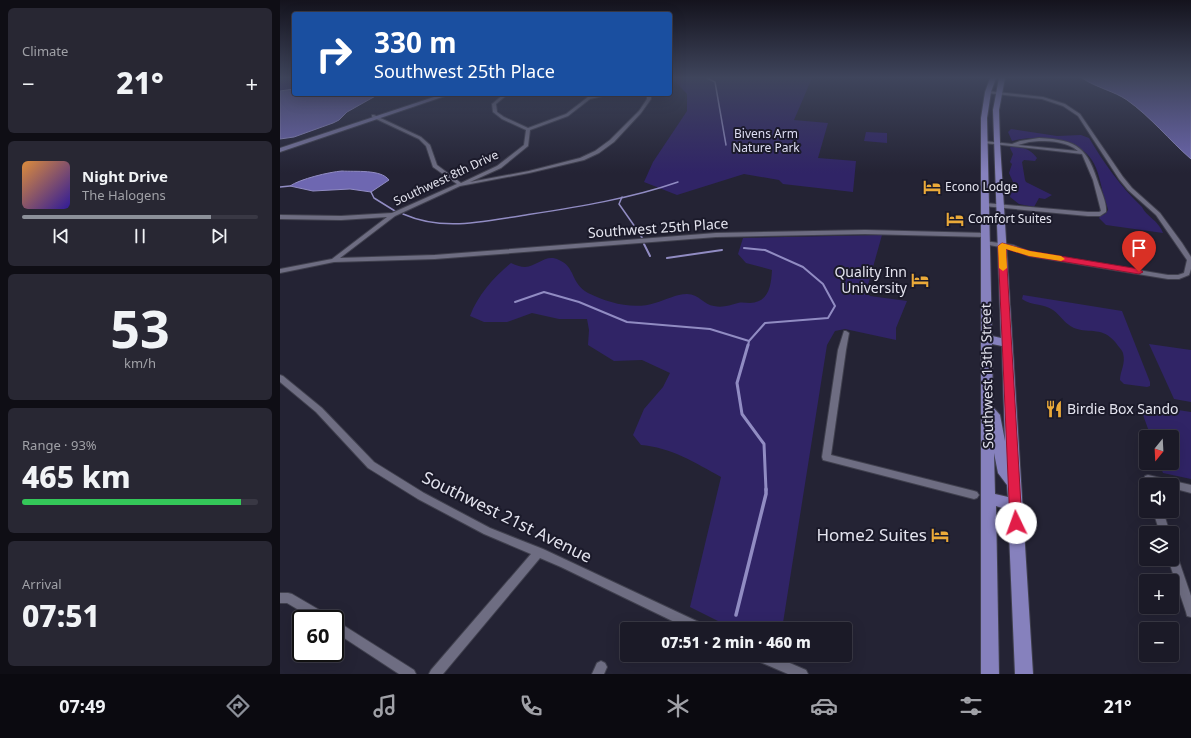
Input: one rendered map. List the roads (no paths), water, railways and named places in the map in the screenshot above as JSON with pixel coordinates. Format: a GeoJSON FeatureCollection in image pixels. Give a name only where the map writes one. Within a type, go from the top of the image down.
{"type":"FeatureCollection","features":[{"type":"Feature","properties":{"kind":"main road"},"geometry":{"type":"LineString","coordinates":[[280,150],[396,109]]}},
{"type":"Feature","properties":{"kind":"main road"},"geometry":{"type":"LineString","coordinates":[[280,146],[399,109]]}},
{"type":"Feature","properties":{"kind":"main road","name":"Southwest 13th Street"},"geometry":{"type":"LineString","coordinates":[[985,109],[987,409],[981,496],[990,674]]}},
{"type":"Feature","properties":{"kind":"main road","name":"Southwest 13th Street"},"geometry":{"type":"LineString","coordinates":[[997,109],[1000,206],[1024,674]]}},
{"type":"Feature","properties":{"kind":"main road"},"geometry":{"type":"LineString","coordinates":[[986,339],[1007,343]]}},
{"type":"Feature","properties":{"kind":"main road"},"geometry":{"type":"LineString","coordinates":[[987,409],[994,415],[1005,473],[1014,483]]}},
{"type":"Feature","properties":{"kind":"main road"},"geometry":{"type":"LineString","coordinates":[[981,496],[1015,505]]}},
{"type":"Feature","properties":{"kind":"street"},"geometry":{"type":"LineString","coordinates":[[495,109],[495,112],[503,118],[528,129],[567,115],[575,109]]}},
{"type":"Feature","properties":{"kind":"street"},"geometry":{"type":"LineString","coordinates":[[375,117],[420,138],[428,145],[435,166],[461,185],[570,163],[597,152],[612,142],[642,109]]}},
{"type":"Feature","properties":{"kind":"street","name":"Southwest 25th Place"},"geometry":{"type":"LineString","coordinates":[[334,260],[443,257],[716,235],[865,232],[985,239],[1029,254],[1168,277],[1179,278],[1188,272],[1190,260],[1180,243],[1158,214],[1130,189],[1121,178],[1079,115],[1073,109]]}},
{"type":"Feature","properties":{"kind":"street","name":"Southwest 8th Drive"},"geometry":{"type":"LineString","coordinates":[[280,270],[334,260],[393,215],[500,167],[526,145],[528,129]]}},
{"type":"Feature","properties":{"kind":"street"},"geometry":{"type":"LineString","coordinates":[[985,205],[1088,214],[1103,212],[1104,208],[1084,153],[1071,146],[1047,140],[1029,140],[1013,145]]}},
{"type":"Feature","properties":{"kind":"street"},"geometry":{"type":"LineString","coordinates":[[984,142],[1084,153]]}},
{"type":"Feature","properties":{"kind":"street"},"geometry":{"type":"LineString","coordinates":[[280,217],[341,218],[393,215]]}},
{"type":"Feature","properties":{"kind":"street"},"geometry":{"type":"LineString","coordinates":[[846,333],[842,350],[826,457],[981,496]]}},
{"type":"Feature","properties":{"kind":"street","name":"Southwest 21st Avenue"},"geometry":{"type":"LineString","coordinates":[[280,378],[319,410],[371,465],[448,510],[501,537],[539,552],[686,622]]}},
{"type":"Feature","properties":{"kind":"street"},"geometry":{"type":"LineString","coordinates":[[1179,487],[1191,489]]}},
{"type":"Feature","properties":{"kind":"street"},"geometry":{"type":"LineString","coordinates":[[435,674],[539,552]]}},
{"type":"Feature","properties":{"kind":"street"},"geometry":{"type":"LineString","coordinates":[[1176,566],[1191,612]]}},
{"type":"Feature","properties":{"kind":"street"},"geometry":{"type":"LineString","coordinates":[[280,598],[288,598],[309,610]]}},
{"type":"Feature","properties":{"kind":"street"},"geometry":{"type":"LineString","coordinates":[[344,632],[410,674]]}},
{"type":"Feature","properties":{"kind":"street"},"geometry":{"type":"LineString","coordinates":[[774,662],[802,674]]}},
{"type":"Feature","properties":{"kind":"waterway"},"geometry":{"type":"LineString","coordinates":[[720,109],[726,145]]}},
{"type":"Feature","properties":{"kind":"waterway"},"geometry":{"type":"LineString","coordinates":[[622,198],[678,182]]}},
{"type":"Feature","properties":{"kind":"waterway"},"geometry":{"type":"LineString","coordinates":[[280,187],[290,186]]}},
{"type":"Feature","properties":{"kind":"waterway"},"geometry":{"type":"LineString","coordinates":[[371,192],[374,198],[395,211]]}},
{"type":"Feature","properties":{"kind":"waterway"},"geometry":{"type":"LineString","coordinates":[[403,214],[434,223],[464,224],[564,209],[622,198]]}},
{"type":"Feature","properties":{"kind":"waterway"},"geometry":{"type":"LineString","coordinates":[[622,198],[619,204],[640,234]]}},
{"type":"Feature","properties":{"kind":"waterway"},"geometry":{"type":"LineString","coordinates":[[640,233],[642,238]]}},
{"type":"Feature","properties":{"kind":"waterway"},"geometry":{"type":"LineString","coordinates":[[644,244],[650,256]]}},
{"type":"Feature","properties":{"kind":"waterway"},"geometry":{"type":"LineString","coordinates":[[744,248],[765,250],[803,267],[823,284],[835,306],[828,318],[765,323],[749,341]]}},
{"type":"Feature","properties":{"kind":"waterway"},"geometry":{"type":"LineString","coordinates":[[667,258],[722,250]]}},
{"type":"Feature","properties":{"kind":"waterway"},"geometry":{"type":"LineString","coordinates":[[515,302],[544,292],[579,302],[627,322],[710,329],[749,341]]}},
{"type":"Feature","properties":{"kind":"waterway"},"geometry":{"type":"LineString","coordinates":[[748,346],[749,341]]}},
{"type":"Feature","properties":{"kind":"waterway"},"geometry":{"type":"LineString","coordinates":[[748,345],[737,383],[742,414],[764,444],[766,490]]}},
{"type":"Feature","properties":{"kind":"waterway"},"geometry":{"type":"LineString","coordinates":[[736,615],[766,490]]}},
{"type":"Feature","properties":{"kind":"place","name":"Econo Lodge"},"geometry":{"type":"Point","coordinates":[932,187]}},
{"type":"Feature","properties":{"kind":"place","name":"Comfort Suites"},"geometry":{"type":"Point","coordinates":[955,219]}},
{"type":"Feature","properties":{"kind":"place","name":"Quality Inn University"},"geometry":{"type":"Point","coordinates":[920,280]}},
{"type":"Feature","properties":{"kind":"place","name":"Birdie Box Sando"},"geometry":{"type":"Point","coordinates":[1054,409]}},
{"type":"Feature","properties":{"kind":"place","name":"Home2 Suites"},"geometry":{"type":"Point","coordinates":[940,535]}},
{"type":"Feature","properties":{"kind":"park label","name":"Bivens Arm Nature Park"},"geometry":{"type":"Point","coordinates":[766,141]}}]}
